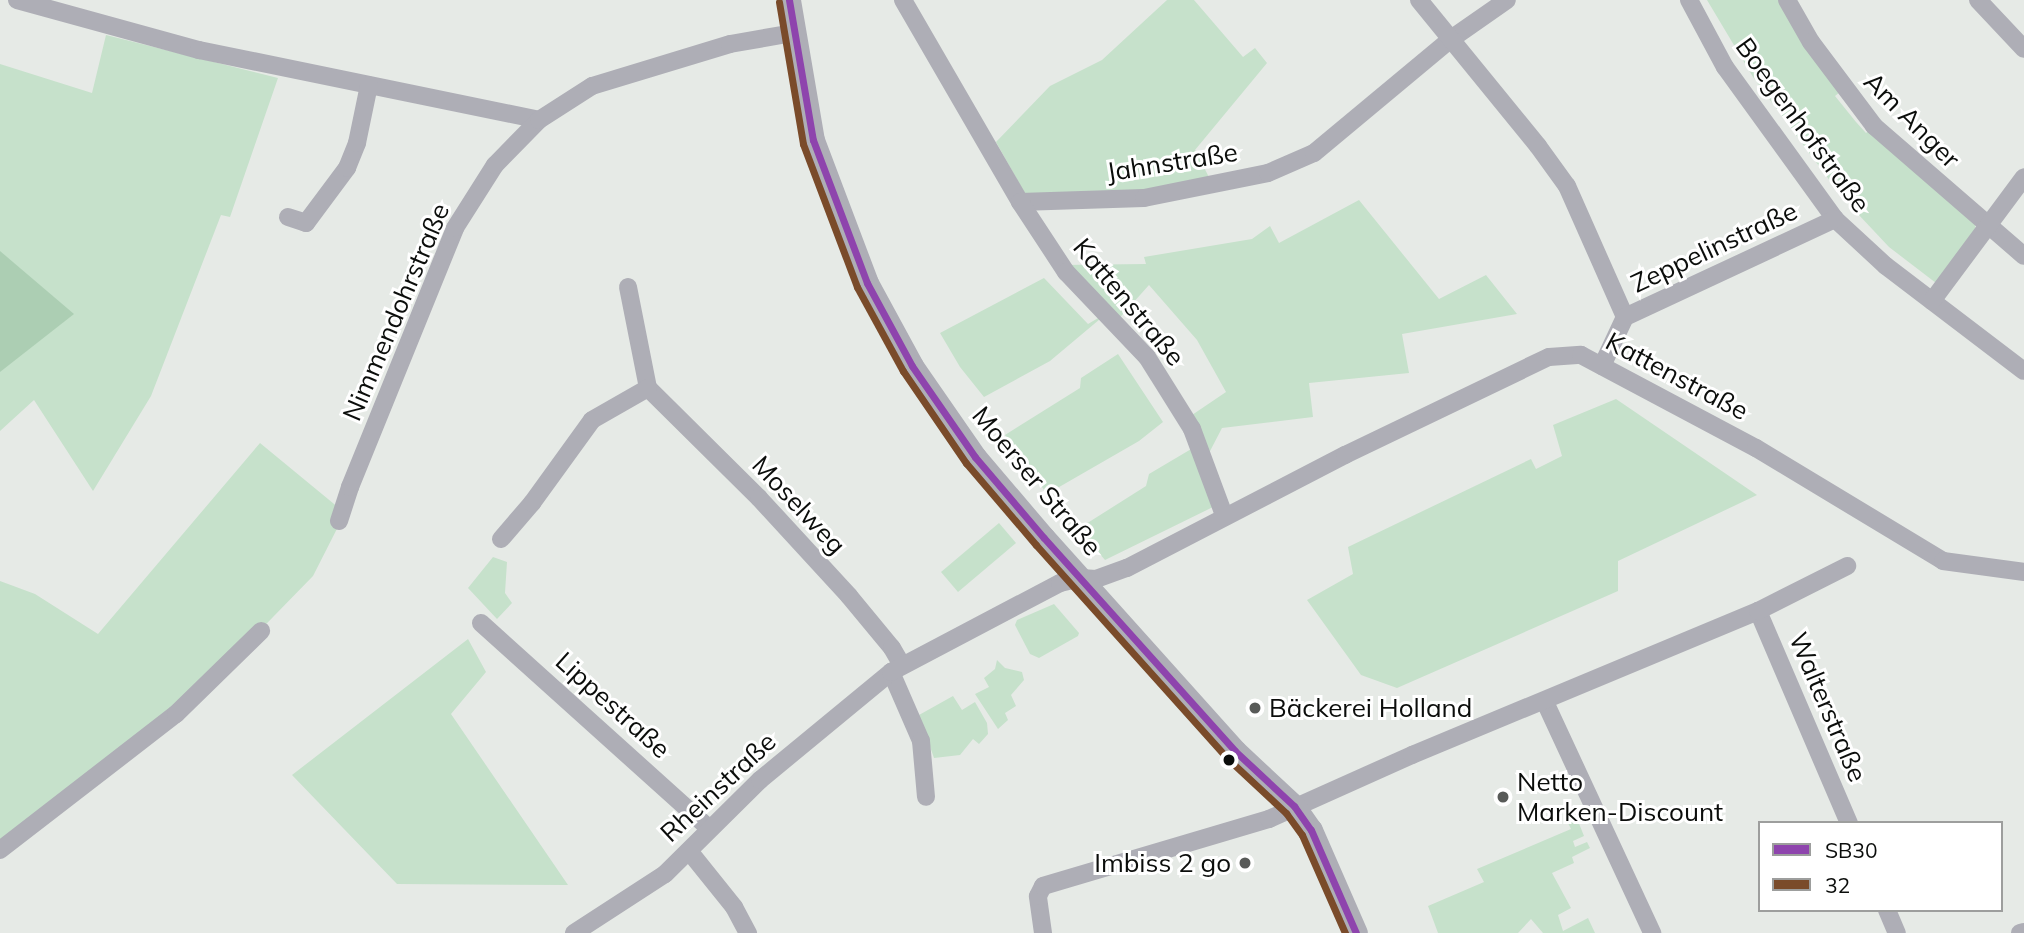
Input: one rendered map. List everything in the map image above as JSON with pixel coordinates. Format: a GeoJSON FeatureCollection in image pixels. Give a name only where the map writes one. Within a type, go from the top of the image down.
{"type":"FeatureCollection","features":[{"type":"Feature","properties":{"kind":"street"},"geometry":{"type":"LineString","coordinates":[[17,0],[199,50],[539,120]]}},
{"type":"Feature","properties":{"kind":"street","name":"Moerser Straße"},"geometry":{"type":"LineString","coordinates":[[789,0],[813,140],[867,284],[912,366],[975,457],[1235,751],[1294,806],[1311,830],[1356,933]]}},
{"type":"Feature","properties":{"kind":"street"},"geometry":{"type":"LineString","coordinates":[[903,0],[1020,202]]}},
{"type":"Feature","properties":{"kind":"street"},"geometry":{"type":"LineString","coordinates":[[1419,0],[1567,186],[1625,317]]}},
{"type":"Feature","properties":{"kind":"street","name":"Jahnstraße"},"geometry":{"type":"LineString","coordinates":[[1020,202],[1144,198],[1268,173],[1314,153],[1451,38],[1507,0]]}},
{"type":"Feature","properties":{"kind":"street","name":"Boegenhofstraße"},"geometry":{"type":"LineString","coordinates":[[1689,0],[1725,66],[1835,219],[1871,254],[2024,371]]}},
{"type":"Feature","properties":{"kind":"street","name":"Am Anger"},"geometry":{"type":"LineString","coordinates":[[1787,0],[1824,61],[1874,126],[1986,226],[2024,256]]}},
{"type":"Feature","properties":{"kind":"street"},"geometry":{"type":"LineString","coordinates":[[1978,0],[2024,49]]}},
{"type":"Feature","properties":{"kind":"street","name":"Nimmendohrstraße"},"geometry":{"type":"LineString","coordinates":[[339,521],[350,487],[455,228],[495,165],[539,120],[592,86],[730,44],[793,33]]}},
{"type":"Feature","properties":{"kind":"street"},"geometry":{"type":"LineString","coordinates":[[288,217],[306,223],[347,168],[357,143],[369,85]]}},
{"type":"Feature","properties":{"kind":"street"},"geometry":{"type":"LineString","coordinates":[[1932,301],[2024,177]]}},
{"type":"Feature","properties":{"kind":"street","name":"Kattenstraße"},"geometry":{"type":"LineString","coordinates":[[1020,202],[1066,272],[1147,357],[1192,429],[1224,515]]}},
{"type":"Feature","properties":{"kind":"street","name":"Zeppelinstraße"},"geometry":{"type":"LineString","coordinates":[[1602,366],[1625,317],[1835,219]]}},
{"type":"Feature","properties":{"kind":"street"},"geometry":{"type":"LineString","coordinates":[[501,539],[532,503],[592,419],[648,388],[628,287]]}},
{"type":"Feature","properties":{"kind":"street","name":"Kattenstraße"},"geometry":{"type":"LineString","coordinates":[[1081,578],[1096,579],[1127,568],[1224,515],[1549,357],[1581,355],[1756,448],[1943,561],[2024,572]]}},
{"type":"Feature","properties":{"kind":"street","name":"Moselweg"},"geometry":{"type":"LineString","coordinates":[[648,388],[759,498],[849,596],[892,648],[897,669]]}},
{"type":"Feature","properties":{"kind":"street"},"geometry":{"type":"LineString","coordinates":[[1043,933],[1038,896],[1043,886],[1269,819],[1294,806],[1758,611],[1847,566]]}},
{"type":"Feature","properties":{"kind":"street","name":"Rheinstraße"},"geometry":{"type":"LineString","coordinates":[[574,933],[596,927],[665,874],[768,773],[897,669],[1038,593],[1081,578]]}},
{"type":"Feature","properties":{"kind":"street","name":"Walterstraße"},"geometry":{"type":"LineString","coordinates":[[1758,611],[1848,821]]}},
{"type":"Feature","properties":{"kind":"street","name":"Lippestraße"},"geometry":{"type":"LineString","coordinates":[[481,623],[709,828]]}},
{"type":"Feature","properties":{"kind":"street"},"geometry":{"type":"LineString","coordinates":[[0,850],[176,714],[261,631]]}},
{"type":"Feature","properties":{"kind":"street"},"geometry":{"type":"LineString","coordinates":[[897,669],[921,741],[926,797]]}},
{"type":"Feature","properties":{"kind":"street"},"geometry":{"type":"LineString","coordinates":[[1545,702],[1652,933]]}},
{"type":"Feature","properties":{"kind":"street"},"geometry":{"type":"LineString","coordinates":[[689,850],[734,907],[748,933]]}},
{"type":"Feature","properties":{"kind":"street"},"geometry":{"type":"LineString","coordinates":[[1888,912],[1897,933]]}},
{"type":"Feature","properties":{"kind":"green space"},"geometry":{"type":"Polygon","coordinates":[[[1167,0],[1194,0],[1243,57],[1255,48],[1267,63],[1195,150],[1213,185],[1029,201],[996,142],[1050,86],[1102,60],[1167,0]]]}},
{"type":"Feature","properties":{"kind":"green space"},"geometry":{"type":"Polygon","coordinates":[[[1707,0],[1781,0],[1840,92],[1835,96],[1856,122],[1866,133],[1871,129],[1974,220],[1976,230],[1936,283],[1889,247],[1842,197],[1753,77],[1707,0]]]}},
{"type":"Feature","properties":{"kind":"green space"},"geometry":{"type":"Polygon","coordinates":[[[106,35],[278,78],[230,217],[221,215],[151,396],[93,491],[34,400],[0,431],[0,64],[92,93],[106,35]]]}},
{"type":"Feature","properties":{"kind":"green space"},"geometry":{"type":"Polygon","coordinates":[[[1359,200],[1439,299],[1486,275],[1517,314],[1402,334],[1409,373],[1309,383],[1313,417],[1222,428],[1209,453],[1192,415],[1226,392],[1197,340],[1149,285],[1115,323],[1106,314],[1050,361],[984,397],[960,367],[940,333],[1044,278],[1088,324],[1105,314],[1061,265],[1146,264],[1144,257],[1252,239],[1270,226],[1279,243],[1359,200]]]}},
{"type":"Feature","properties":{"kind":"green space"},"geometry":{"type":"Polygon","coordinates":[[[0,251],[74,314],[0,372],[0,251]]]}},
{"type":"Feature","properties":{"kind":"green space"},"geometry":{"type":"Polygon","coordinates":[[[1118,354],[1163,422],[1139,441],[1047,494],[1005,435],[1080,388],[1081,378],[1118,354]]]}},
{"type":"Feature","properties":{"kind":"green space"},"geometry":{"type":"Polygon","coordinates":[[[1616,399],[1757,495],[1618,561],[1618,591],[1397,688],[1361,675],[1307,600],[1353,574],[1348,547],[1531,459],[1536,469],[1562,456],[1553,425],[1616,399]]]}},
{"type":"Feature","properties":{"kind":"green space"},"geometry":{"type":"Polygon","coordinates":[[[260,443],[345,513],[313,576],[188,704],[0,845],[0,581],[35,594],[98,634],[260,443]]]}},
{"type":"Feature","properties":{"kind":"green space"},"geometry":{"type":"Polygon","coordinates":[[[1198,445],[1213,507],[1105,560],[1078,529],[1146,486],[1149,474],[1198,445]]]}},
{"type":"Feature","properties":{"kind":"green space"},"geometry":{"type":"Polygon","coordinates":[[[999,523],[1016,543],[958,592],[941,572],[999,523]]]}},
{"type":"Feature","properties":{"kind":"green space"},"geometry":{"type":"Polygon","coordinates":[[[493,557],[507,562],[505,593],[512,603],[497,619],[468,588],[493,557]]]}},
{"type":"Feature","properties":{"kind":"green space"},"geometry":{"type":"Polygon","coordinates":[[[1054,604],[1079,633],[1039,658],[1030,654],[1015,625],[1017,620],[1054,604]]]}},
{"type":"Feature","properties":{"kind":"green space"},"geometry":{"type":"Polygon","coordinates":[[[468,639],[486,672],[451,714],[568,885],[397,884],[292,775],[468,639]]]}},
{"type":"Feature","properties":{"kind":"green space"},"geometry":{"type":"Polygon","coordinates":[[[997,660],[1005,668],[1022,672],[1024,680],[1011,695],[1016,706],[1005,713],[1008,720],[998,729],[975,694],[989,687],[984,678],[995,669],[997,660]]]}},
{"type":"Feature","properties":{"kind":"green space"},"geometry":{"type":"Polygon","coordinates":[[[953,696],[962,710],[975,702],[987,723],[988,734],[979,744],[973,739],[960,755],[934,758],[919,715],[953,696]]]}},
{"type":"Feature","properties":{"kind":"green space"},"geometry":{"type":"Polygon","coordinates":[[[1576,816],[1584,836],[1573,841],[1575,847],[1587,842],[1590,848],[1572,857],[1574,863],[1552,873],[1571,908],[1558,915],[1563,931],[1588,918],[1595,933],[1543,933],[1531,919],[1518,933],[1438,933],[1428,906],[1484,882],[1477,869],[1571,829],[1567,821],[1576,816]]]}},
{"type":"Feature","properties":{"kind":"transit line","name":"SB30"},"geometry":{"type":"LineString","coordinates":[[789,0],[813,140],[867,283],[912,366],[975,457],[1044,538],[1235,751],[1294,806],[1311,830],[1356,933]]}},
{"type":"Feature","properties":{"kind":"transit line","name":"32"},"geometry":{"type":"LineString","coordinates":[[779,2],[803,144],[857,287],[903,371],[966,463],[1036,545],[1227,758],[1286,813],[1302,835],[1345,933]]}},
{"type":"Feature","properties":{"kind":"place","name":"Bäckerei Holland"},"geometry":{"type":"Point","coordinates":[1255,708]}},
{"type":"Feature","properties":{"kind":"place","name":"Netto Marken-Discount"},"geometry":{"type":"Point","coordinates":[1503,797]}},
{"type":"Feature","properties":{"kind":"place","name":"Imbiss 2 go"},"geometry":{"type":"Point","coordinates":[1245,863]}}]}
